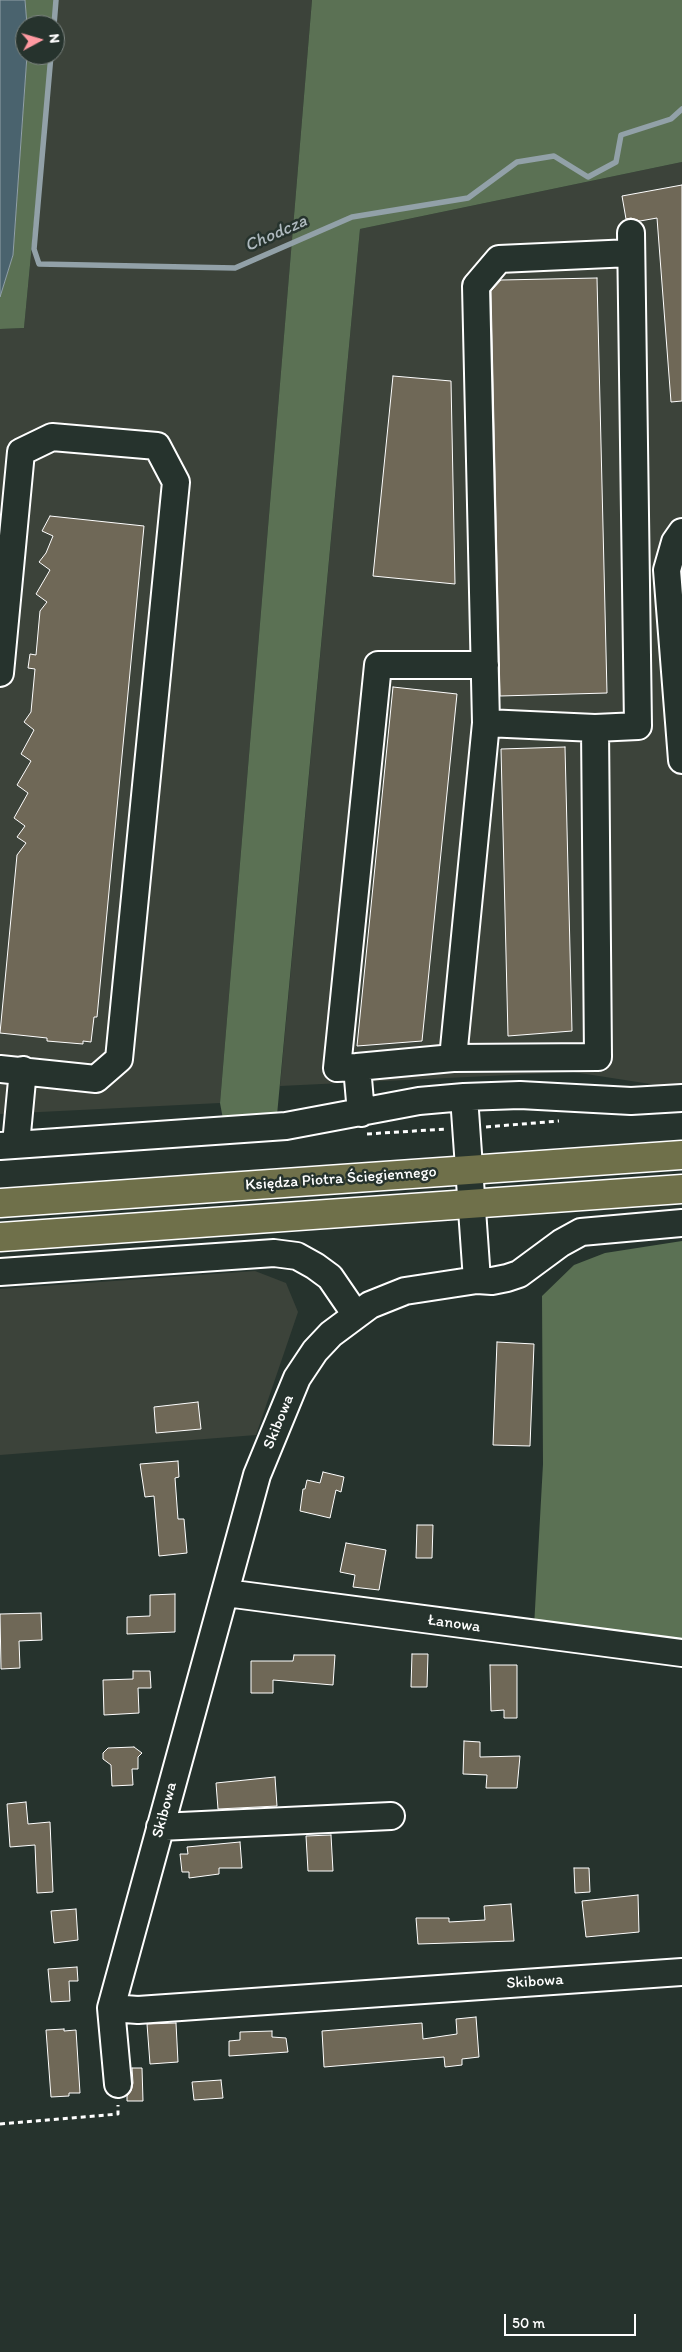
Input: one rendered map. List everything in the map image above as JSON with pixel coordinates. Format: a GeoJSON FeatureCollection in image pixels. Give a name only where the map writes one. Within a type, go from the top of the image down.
{"type":"FeatureCollection","features":[{"type":"Feature","properties":{"kind":"main road","name":"Księdza Piotra Ściegiennego"},"geometry":{"type":"LineString","coordinates":[[0,1204],[682,1155]]}},
{"type":"Feature","properties":{"kind":"main road","name":"Księdza Piotra Ściegiennego"},"geometry":{"type":"LineString","coordinates":[[0,1237],[682,1189]]}},
{"type":"Feature","properties":{"kind":"street"},"geometry":{"type":"LineString","coordinates":[[453,1058],[486,724],[476,286],[499,259],[631,243],[638,726],[595,728],[486,724]]}},
{"type":"Feature","properties":{"kind":"street"},"geometry":{"type":"LineString","coordinates":[[0,673],[21,452],[52,437],[157,446],[176,482],[119,1059],[96,1080],[11,1069],[8,1145],[286,1126],[419,1101],[464,1097],[520,1095],[631,1101],[682,1098]]}},
{"type":"Feature","properties":{"kind":"street"},"geometry":{"type":"LineString","coordinates":[[682,532],[675,542],[667,570],[682,760]]}},
{"type":"Feature","properties":{"kind":"street"},"geometry":{"type":"LineString","coordinates":[[485,665],[378,665],[337,1068],[453,1058],[598,1057],[595,728]]}},
{"type":"Feature","properties":{"kind":"street"},"geometry":{"type":"LineString","coordinates":[[357,1067],[361,1113]]}},
{"type":"Feature","properties":{"kind":"street"},"geometry":{"type":"LineString","coordinates":[[464,1097],[477,1280]]}},
{"type":"Feature","properties":{"kind":"street","name":"Skibowa"},"geometry":{"type":"LineString","coordinates":[[682,1223],[581,1232],[561,1243],[519,1274],[492,1281],[477,1280],[405,1291],[370,1305],[331,1334],[315,1351],[297,1378],[257,1475],[111,2008],[138,2010],[682,1972]]}},
{"type":"Feature","properties":{"kind":"street"},"geometry":{"type":"LineString","coordinates":[[0,1272],[274,1253],[297,1256],[330,1277],[356,1315]]}},
{"type":"Feature","properties":{"kind":"street","name":"Łanowa"},"geometry":{"type":"LineString","coordinates":[[226,1593],[682,1653]]}},
{"type":"Feature","properties":{"kind":"street"},"geometry":{"type":"LineString","coordinates":[[160,1827],[391,1816]]}},
{"type":"Feature","properties":{"kind":"street"},"geometry":{"type":"LineString","coordinates":[[111,2008],[118,2084]]}},
{"type":"Feature","properties":{"kind":"path"},"geometry":{"type":"LineString","coordinates":[[0,2124],[118,2114],[118,2084]]}},
{"type":"Feature","properties":{"kind":"shaded area"},"geometry":{"type":"Polygon","coordinates":[[[55,0],[312,0],[220,1103],[0,1114],[0,329],[24,328],[49,65],[65,65],[65,15],[54,15],[55,0]]]}},
{"type":"Feature","properties":{"kind":"shaded area"},"geometry":{"type":"Polygon","coordinates":[[[682,162],[682,1084],[657,1085],[573,1072],[280,1086],[360,229],[682,162]]]}},
{"type":"Feature","properties":{"kind":"shaded area"},"geometry":{"type":"Polygon","coordinates":[[[255,1271],[286,1283],[298,1312],[256,1435],[0,1455],[0,1289],[255,1271]]]}},
{"type":"Feature","properties":{"kind":"green space"},"geometry":{"type":"Polygon","coordinates":[[[25,0],[55,0],[54,15],[26,15],[25,0]]]}},
{"type":"Feature","properties":{"kind":"green space"},"geometry":{"type":"Polygon","coordinates":[[[312,0],[682,0],[682,162],[360,229],[277,1115],[223,1119],[220,1103],[312,0]]]}},
{"type":"Feature","properties":{"kind":"green space"},"geometry":{"type":"Polygon","coordinates":[[[26,65],[49,65],[24,328],[0,329],[0,297],[13,255],[26,65]]]}},
{"type":"Feature","properties":{"kind":"green space"},"geometry":{"type":"Polygon","coordinates":[[[682,1241],[682,1647],[534,1627],[543,1464],[542,1296],[574,1265],[605,1253],[682,1241]]]}},
{"type":"Feature","properties":{"kind":"water"},"geometry":{"type":"Polygon","coordinates":[[[0,0],[25,0],[26,15],[15,15],[15,65],[26,65],[13,255],[0,297],[0,0]]]}},
{"type":"Feature","properties":{"kind":"building"},"geometry":{"type":"Polygon","coordinates":[[[682,185],[682,401],[671,402],[657,218],[640,221],[631,218],[626,219],[622,196],[682,185]]]}},
{"type":"Feature","properties":{"kind":"building"},"geometry":{"type":"Polygon","coordinates":[[[597,278],[607,693],[500,696],[491,291],[501,280],[597,278]]]}},
{"type":"Feature","properties":{"kind":"building"},"geometry":{"type":"Polygon","coordinates":[[[393,376],[451,381],[455,584],[373,576],[393,376]]]}},
{"type":"Feature","properties":{"kind":"building"},"geometry":{"type":"Polygon","coordinates":[[[50,516],[144,526],[97,1017],[94,1017],[91,1042],[83,1041],[83,1044],[47,1041],[47,1038],[0,1033],[17,855],[26,843],[17,837],[25,826],[14,818],[28,793],[17,785],[31,761],[21,754],[34,730],[24,722],[31,712],[35,669],[28,668],[30,654],[36,655],[40,611],[47,602],[36,594],[50,570],[39,562],[46,553],[53,536],[42,531],[50,516]]]}},
{"type":"Feature","properties":{"kind":"building"},"geometry":{"type":"Polygon","coordinates":[[[393,687],[457,694],[422,1041],[357,1046],[393,687]]]}},
{"type":"Feature","properties":{"kind":"building"},"geometry":{"type":"Polygon","coordinates":[[[565,747],[572,1031],[508,1036],[501,749],[565,747]]]}},
{"type":"Feature","properties":{"kind":"building"},"geometry":{"type":"Polygon","coordinates":[[[497,1342],[534,1344],[530,1446],[493,1445],[497,1342]]]}},
{"type":"Feature","properties":{"kind":"building"},"geometry":{"type":"Polygon","coordinates":[[[198,1402],[201,1429],[156,1433],[154,1407],[198,1402]]]}},
{"type":"Feature","properties":{"kind":"building"},"geometry":{"type":"Polygon","coordinates":[[[178,1461],[179,1477],[175,1478],[178,1519],[184,1519],[187,1553],[159,1556],[154,1496],[145,1497],[140,1464],[178,1461]]]}},
{"type":"Feature","properties":{"kind":"building"},"geometry":{"type":"Polygon","coordinates":[[[323,1472],[344,1477],[341,1492],[336,1490],[330,1518],[300,1511],[303,1489],[305,1489],[307,1480],[320,1483],[323,1472]]]}},
{"type":"Feature","properties":{"kind":"building"},"geometry":{"type":"Polygon","coordinates":[[[417,1525],[433,1525],[432,1558],[416,1558],[417,1525]]]}},
{"type":"Feature","properties":{"kind":"building"},"geometry":{"type":"Polygon","coordinates":[[[346,1543],[386,1550],[379,1590],[353,1587],[355,1575],[340,1572],[346,1543]]]}},
{"type":"Feature","properties":{"kind":"building"},"geometry":{"type":"Polygon","coordinates":[[[175,1594],[175,1632],[127,1634],[127,1617],[150,1616],[150,1595],[175,1594]]]}},
{"type":"Feature","properties":{"kind":"building"},"geometry":{"type":"Polygon","coordinates":[[[41,1613],[42,1640],[19,1641],[20,1668],[1,1669],[0,1614],[41,1613]]]}},
{"type":"Feature","properties":{"kind":"building"},"geometry":{"type":"Polygon","coordinates":[[[412,1654],[428,1654],[427,1687],[411,1687],[412,1654]]]}},
{"type":"Feature","properties":{"kind":"building"},"geometry":{"type":"Polygon","coordinates":[[[294,1655],[335,1655],[333,1685],[273,1680],[273,1693],[251,1693],[251,1661],[293,1661],[294,1655]]]}},
{"type":"Feature","properties":{"kind":"building"},"geometry":{"type":"Polygon","coordinates":[[[490,1665],[517,1665],[517,1718],[504,1718],[504,1710],[491,1711],[490,1665]]]}},
{"type":"Feature","properties":{"kind":"building"},"geometry":{"type":"Polygon","coordinates":[[[133,1671],[150,1671],[151,1688],[138,1688],[139,1713],[104,1715],[103,1680],[133,1679],[133,1671]]]}},
{"type":"Feature","properties":{"kind":"building"},"geometry":{"type":"Polygon","coordinates":[[[464,1741],[480,1742],[480,1757],[520,1756],[517,1788],[486,1788],[487,1775],[463,1774],[464,1741]]]}},
{"type":"Feature","properties":{"kind":"building"},"geometry":{"type":"Polygon","coordinates":[[[134,1747],[142,1753],[138,1757],[138,1769],[132,1769],[133,1785],[112,1786],[111,1765],[103,1759],[103,1753],[108,1748],[134,1747]]]}},
{"type":"Feature","properties":{"kind":"building"},"geometry":{"type":"Polygon","coordinates":[[[275,1777],[277,1806],[218,1809],[216,1783],[275,1777]]]}},
{"type":"Feature","properties":{"kind":"building"},"geometry":{"type":"Polygon","coordinates":[[[26,1802],[28,1824],[50,1822],[53,1892],[37,1893],[35,1845],[10,1847],[7,1804],[26,1802]]]}},
{"type":"Feature","properties":{"kind":"building"},"geometry":{"type":"Polygon","coordinates":[[[331,1835],[333,1871],[308,1871],[306,1836],[331,1835]]]}},
{"type":"Feature","properties":{"kind":"building"},"geometry":{"type":"Polygon","coordinates":[[[240,1842],[242,1868],[219,1868],[219,1874],[189,1878],[189,1872],[182,1872],[180,1854],[188,1854],[187,1847],[240,1842]]]}},
{"type":"Feature","properties":{"kind":"building"},"geometry":{"type":"Polygon","coordinates":[[[574,1868],[589,1868],[590,1892],[575,1893],[574,1868]]]}},
{"type":"Feature","properties":{"kind":"building"},"geometry":{"type":"Polygon","coordinates":[[[638,1895],[639,1932],[586,1937],[582,1901],[638,1895]]]}},
{"type":"Feature","properties":{"kind":"building"},"geometry":{"type":"Polygon","coordinates":[[[511,1904],[514,1941],[418,1944],[416,1918],[449,1918],[449,1922],[485,1920],[484,1906],[511,1904]]]}},
{"type":"Feature","properties":{"kind":"building"},"geometry":{"type":"Polygon","coordinates":[[[76,1909],[78,1940],[54,1943],[51,1911],[76,1909]]]}},
{"type":"Feature","properties":{"kind":"building"},"geometry":{"type":"Polygon","coordinates":[[[77,1967],[78,1981],[69,1981],[70,2001],[51,2002],[48,1969],[77,1967]]]}},
{"type":"Feature","properties":{"kind":"building"},"geometry":{"type":"Polygon","coordinates":[[[476,2017],[479,2057],[462,2059],[462,2065],[445,2067],[444,2057],[324,2067],[322,2031],[422,2023],[423,2039],[457,2034],[456,2019],[476,2017]]]}},
{"type":"Feature","properties":{"kind":"building"},"geometry":{"type":"Polygon","coordinates":[[[176,2023],[178,2062],[150,2064],[147,2024],[176,2023]]]}},
{"type":"Feature","properties":{"kind":"building"},"geometry":{"type":"Polygon","coordinates":[[[64,2029],[64,2031],[76,2030],[80,2093],[69,2093],[69,2096],[51,2097],[46,2030],[64,2029]]]}},
{"type":"Feature","properties":{"kind":"building"},"geometry":{"type":"Polygon","coordinates":[[[272,2031],[272,2037],[286,2038],[288,2052],[229,2056],[229,2041],[240,2040],[240,2032],[272,2031]]]}},
{"type":"Feature","properties":{"kind":"building"},"geometry":{"type":"Polygon","coordinates":[[[132,2068],[142,2068],[143,2101],[127,2101],[127,2096],[131,2091],[133,2083],[132,2068]]]}},
{"type":"Feature","properties":{"kind":"building"},"geometry":{"type":"Polygon","coordinates":[[[221,2080],[223,2098],[194,2100],[192,2082],[221,2080]]]}},
{"type":"Feature","properties":{"kind":"waterway","name":"Chodcza"},"geometry":{"type":"LineString","coordinates":[[55,15],[56,0]]}},
{"type":"Feature","properties":{"kind":"waterway","name":"Chodcza"},"geometry":{"type":"LineString","coordinates":[[50,65],[34,249],[39,264],[235,268],[352,217],[468,198],[517,162],[554,156],[588,177],[616,162],[621,135],[671,119],[682,109]]}}]}
